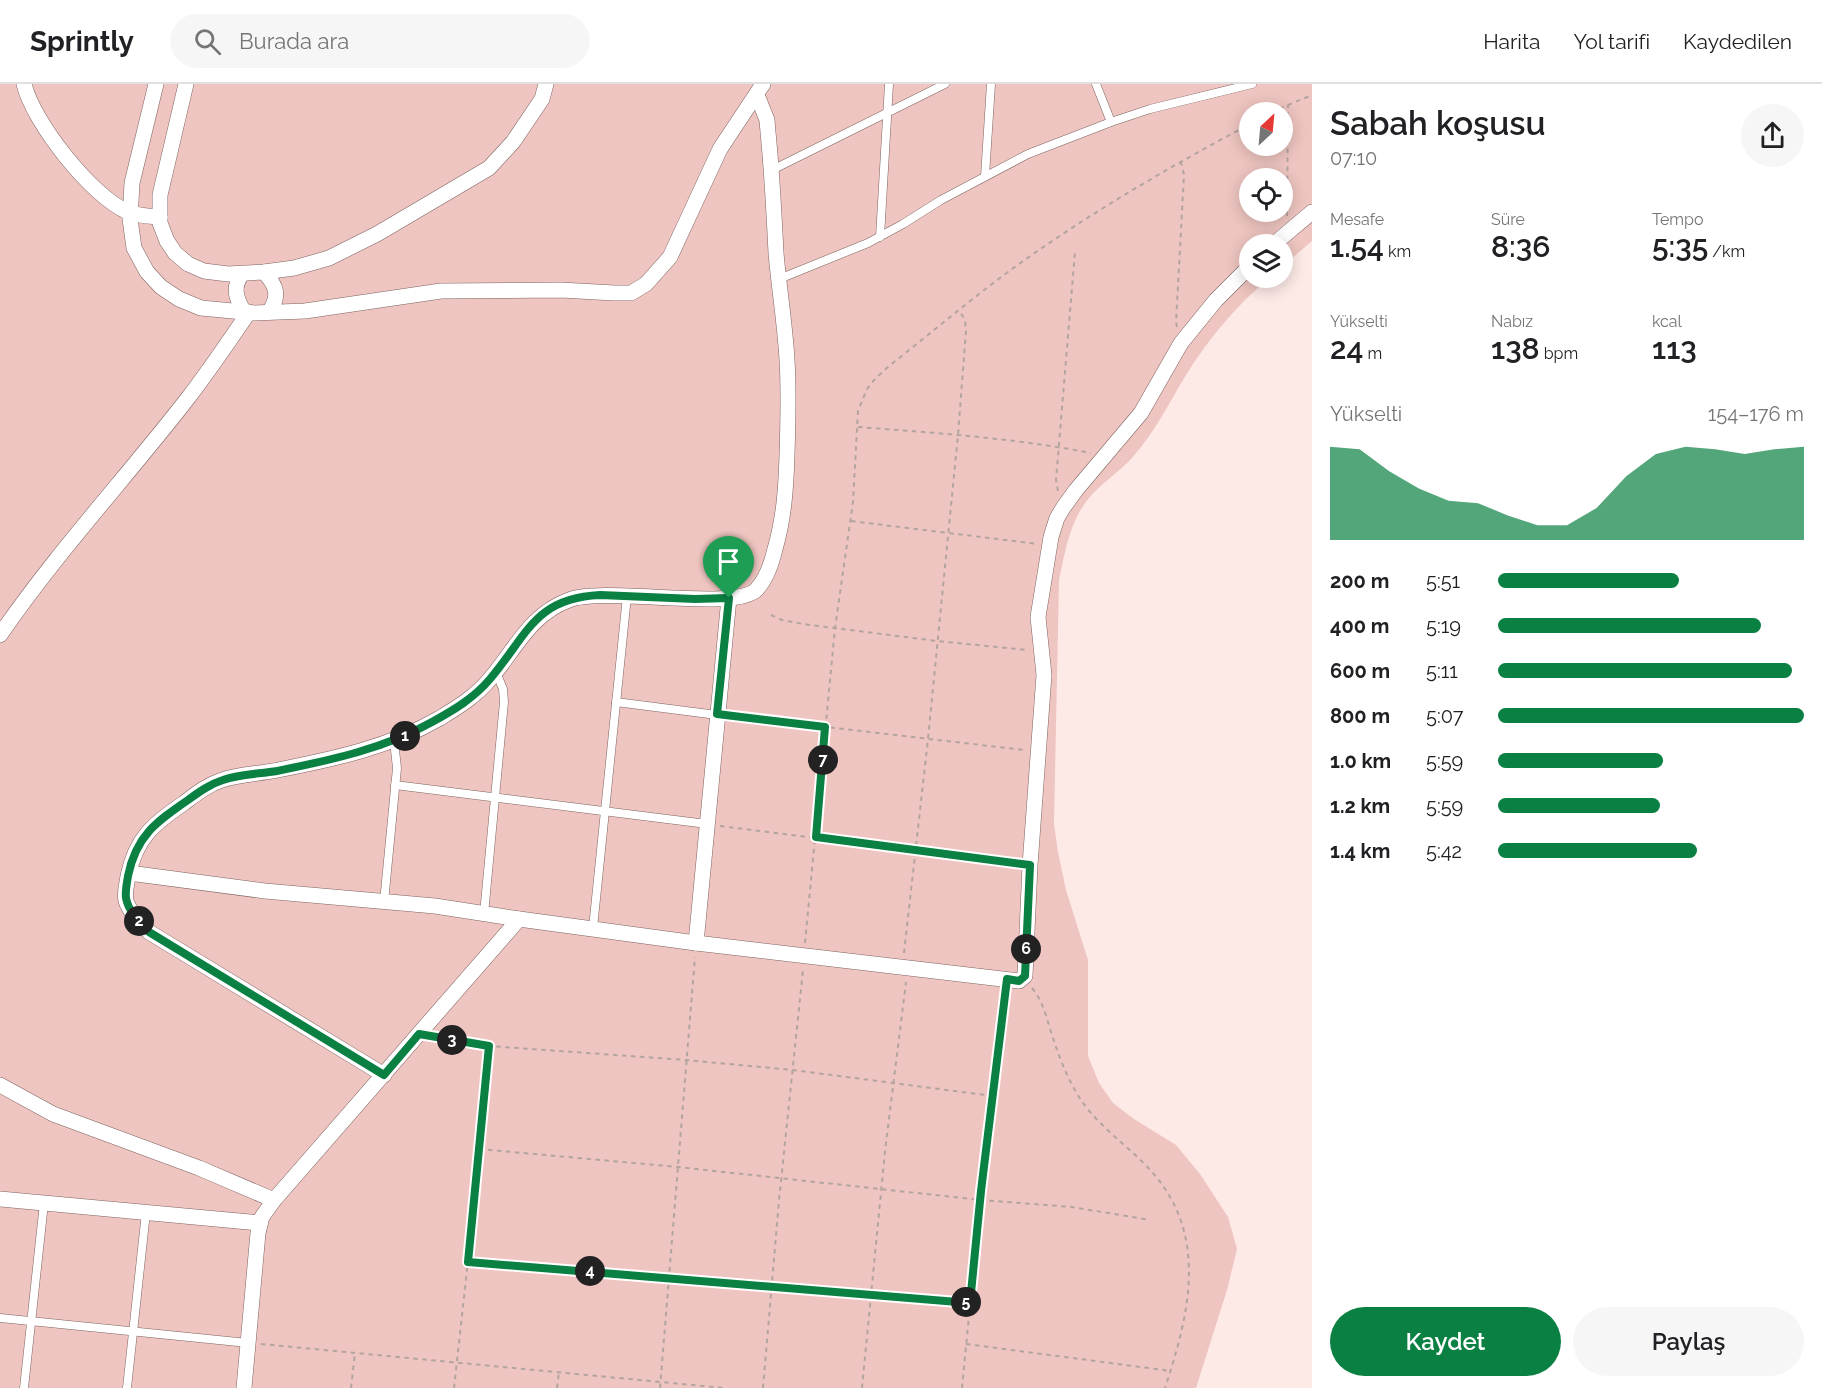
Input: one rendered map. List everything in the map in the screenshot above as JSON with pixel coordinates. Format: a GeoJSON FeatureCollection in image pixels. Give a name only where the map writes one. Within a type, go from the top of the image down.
{"type":"FeatureCollection","features":[{"type":"Feature","properties":{"kind":"street"},"geometry":{"type":"LineString","coordinates":[[24,84],[37,113],[83,178],[107,200],[130,213],[160,217]]}},
{"type":"Feature","properties":{"kind":"street"},"geometry":{"type":"LineString","coordinates":[[156,84],[132,183],[130,213],[134,248],[147,272],[161,287],[179,299],[201,308],[246,312],[305,311],[441,291],[631,292],[646,284],[670,256],[720,149],[760,90]]}},
{"type":"Feature","properties":{"kind":"street"},"geometry":{"type":"LineString","coordinates":[[186,84],[160,195],[160,223],[175,253],[188,264],[204,271],[242,274],[294,268],[329,258],[377,234],[489,168],[513,142],[542,99],[546,84]]}},
{"type":"Feature","properties":{"kind":"street"},"geometry":{"type":"LineString","coordinates":[[384,1075],[149,932],[126,901],[125,891],[130,865],[139,845],[153,825],[206,788],[231,778],[352,754],[394,741],[461,705],[478,692],[531,625],[555,606],[585,596],[729,598],[750,594],[756,590],[773,559],[782,525],[786,502],[788,417],[787,358],[772,170],[767,120],[760,90]]}},
{"type":"Feature","properties":{"kind":"street"},"geometry":{"type":"LineString","coordinates":[[1287,234],[1312,212]]}},
{"type":"Feature","properties":{"kind":"street"},"geometry":{"type":"LineString","coordinates":[[264,272],[272,281],[276,292],[275,304],[269,312]]}},
{"type":"Feature","properties":{"kind":"street"},"geometry":{"type":"LineString","coordinates":[[242,274],[235,288],[237,299],[246,312]]}},
{"type":"Feature","properties":{"kind":"street"},"geometry":{"type":"LineString","coordinates":[[129,873],[265,891],[435,906],[804,956],[1023,980],[1044,675],[1038,616],[1049,545],[1057,518],[1141,413],[1181,343],[1216,300],[1239,277]]}},
{"type":"Feature","properties":{"kind":"street"},"geometry":{"type":"LineString","coordinates":[[0,635],[103,500],[188,398],[246,312]]}},
{"type":"Feature","properties":{"kind":"street"},"geometry":{"type":"LineString","coordinates":[[696,942],[729,598]]}},
{"type":"Feature","properties":{"kind":"street"},"geometry":{"type":"LineString","coordinates":[[244,1388],[262,1217],[274,1200],[519,919]]}},
{"type":"Feature","properties":{"kind":"street"},"geometry":{"type":"LineString","coordinates":[[0,1085],[53,1114],[199,1168],[274,1200]]}},
{"type":"Feature","properties":{"kind":"street"},"geometry":{"type":"LineString","coordinates":[[0,1199],[260,1223]]}},
{"type":"Feature","properties":{"kind":"lane"},"geometry":{"type":"LineString","coordinates":[[880,237],[889,84]]}},
{"type":"Feature","properties":{"kind":"lane"},"geometry":{"type":"LineString","coordinates":[[772,170],[945,84]]}},
{"type":"Feature","properties":{"kind":"lane"},"geometry":{"type":"LineString","coordinates":[[985,176],[991,84]]}},
{"type":"Feature","properties":{"kind":"lane"},"geometry":{"type":"LineString","coordinates":[[1096,84],[1111,122]]}},
{"type":"Feature","properties":{"kind":"lane"},"geometry":{"type":"LineString","coordinates":[[779,279],[880,237],[985,176],[1028,154],[1150,109],[1252,84]]}},
{"type":"Feature","properties":{"kind":"lane"},"geometry":{"type":"LineString","coordinates":[[594,928],[627,596]]}},
{"type":"Feature","properties":{"kind":"lane"},"geometry":{"type":"LineString","coordinates":[[484,914],[504,702],[503,688],[496,671]]}},
{"type":"Feature","properties":{"kind":"lane"},"geometry":{"type":"LineString","coordinates":[[616,702],[717,714]]}},
{"type":"Feature","properties":{"kind":"lane"},"geometry":{"type":"LineString","coordinates":[[384,902],[397,760],[394,741]]}},
{"type":"Feature","properties":{"kind":"lane"},"geometry":{"type":"LineString","coordinates":[[395,785],[707,824]]}},
{"type":"Feature","properties":{"kind":"lane"},"geometry":{"type":"LineString","coordinates":[[24,1388],[44,1203]]}},
{"type":"Feature","properties":{"kind":"lane"},"geometry":{"type":"LineString","coordinates":[[127,1388],[146,1212]]}},
{"type":"Feature","properties":{"kind":"lane"},"geometry":{"type":"LineString","coordinates":[[0,1318],[248,1343]]}},
{"type":"Feature","properties":{"kind":"path"},"geometry":{"type":"LineString","coordinates":[[1293,103],[1312,95]]}},
{"type":"Feature","properties":{"kind":"path"},"geometry":{"type":"LineString","coordinates":[[763,1388],[825,727],[835,628],[851,520],[858,411],[861,400],[875,379],[959,310],[1029,257],[1181,162],[1239,130]]}},
{"type":"Feature","properties":{"kind":"path"},"geometry":{"type":"LineString","coordinates":[[1287,234],[1288,156]]}},
{"type":"Feature","properties":{"kind":"path"},"geometry":{"type":"LineString","coordinates":[[1181,162],[1184,175],[1176,322],[1181,343]]}},
{"type":"Feature","properties":{"kind":"path"},"geometry":{"type":"LineString","coordinates":[[1063,508],[1056,480],[1075,252]]}},
{"type":"Feature","properties":{"kind":"path"},"geometry":{"type":"LineString","coordinates":[[862,1388],[958,435],[966,331],[965,320],[959,310]]}},
{"type":"Feature","properties":{"kind":"path"},"geometry":{"type":"LineString","coordinates":[[858,427],[958,435],[1059,447],[1105,456]]}},
{"type":"Feature","properties":{"kind":"path"},"geometry":{"type":"LineString","coordinates":[[851,520],[1049,545]]}},
{"type":"Feature","properties":{"kind":"path"},"geometry":{"type":"LineString","coordinates":[[771,615],[782,620],[835,628],[1042,651]]}},
{"type":"Feature","properties":{"kind":"path"},"geometry":{"type":"LineString","coordinates":[[717,714],[1039,752]]}},
{"type":"Feature","properties":{"kind":"path"},"geometry":{"type":"LineString","coordinates":[[707,824],[1030,865]]}},
{"type":"Feature","properties":{"kind":"path"},"geometry":{"type":"LineString","coordinates":[[660,1388],[696,942]]}},
{"type":"Feature","properties":{"kind":"path"},"geometry":{"type":"LineString","coordinates":[[962,1388],[1007,979]]}},
{"type":"Feature","properties":{"kind":"path"},"geometry":{"type":"LineString","coordinates":[[1023,980],[1037,995],[1066,1074],[1082,1102],[1152,1171],[1172,1199],[1180,1215],[1190,1261],[1189,1288],[1185,1317],[1165,1388]]}},
{"type":"Feature","properties":{"kind":"path"},"geometry":{"type":"LineString","coordinates":[[419,1034],[489,1046],[793,1070],[993,1096]]}},
{"type":"Feature","properties":{"kind":"path"},"geometry":{"type":"LineString","coordinates":[[454,1388],[489,1046]]}},
{"type":"Feature","properties":{"kind":"path"},"geometry":{"type":"LineString","coordinates":[[480,1149],[678,1167],[981,1200],[1072,1207],[1150,1220]]}},
{"type":"Feature","properties":{"kind":"path"},"geometry":{"type":"LineString","coordinates":[[468,1262],[970,1303]]}},
{"type":"Feature","properties":{"kind":"path"},"geometry":{"type":"LineString","coordinates":[[248,1343],[724,1388]]}},
{"type":"Feature","properties":{"kind":"path"},"geometry":{"type":"LineString","coordinates":[[966,1344],[1170,1371]]}},
{"type":"Feature","properties":{"kind":"path"},"geometry":{"type":"LineString","coordinates":[[351,1388],[355,1353]]}},
{"type":"Feature","properties":{"kind":"path"},"geometry":{"type":"LineString","coordinates":[[557,1388],[559,1372]]}},
{"type":"Feature","properties":{"kind":"shaded area"},"geometry":{"type":"Polygon","coordinates":[[[0,84],[1312,84],[1312,241],[1293,257],[1293,234],[1239,234],[1239,288],[1258,288],[1234,311],[1214,335],[1139,449],[1085,503],[1069,536],[1059,580],[1054,824],[1066,890],[1088,960],[1088,1056],[1099,1083],[1113,1103],[1176,1145],[1200,1174],[1228,1217],[1237,1249],[1227,1290],[1196,1388],[0,1388],[0,84]]]}},
{"type":"Feature","properties":{"kind":"route"},"geometry":{"type":"LineString","coordinates":[[600,595],[729,598],[717,714],[825,727],[816,837],[1030,865],[1025,976],[1019,981],[1007,979],[970,1303],[468,1262],[489,1046],[419,1034],[384,1075],[149,932],[126,901],[125,891],[130,865],[142,838],[153,825],[173,810],[222,780],[352,754],[394,741],[418,730],[461,705],[478,692],[531,625],[555,606],[571,599],[600,595]]}}]}
